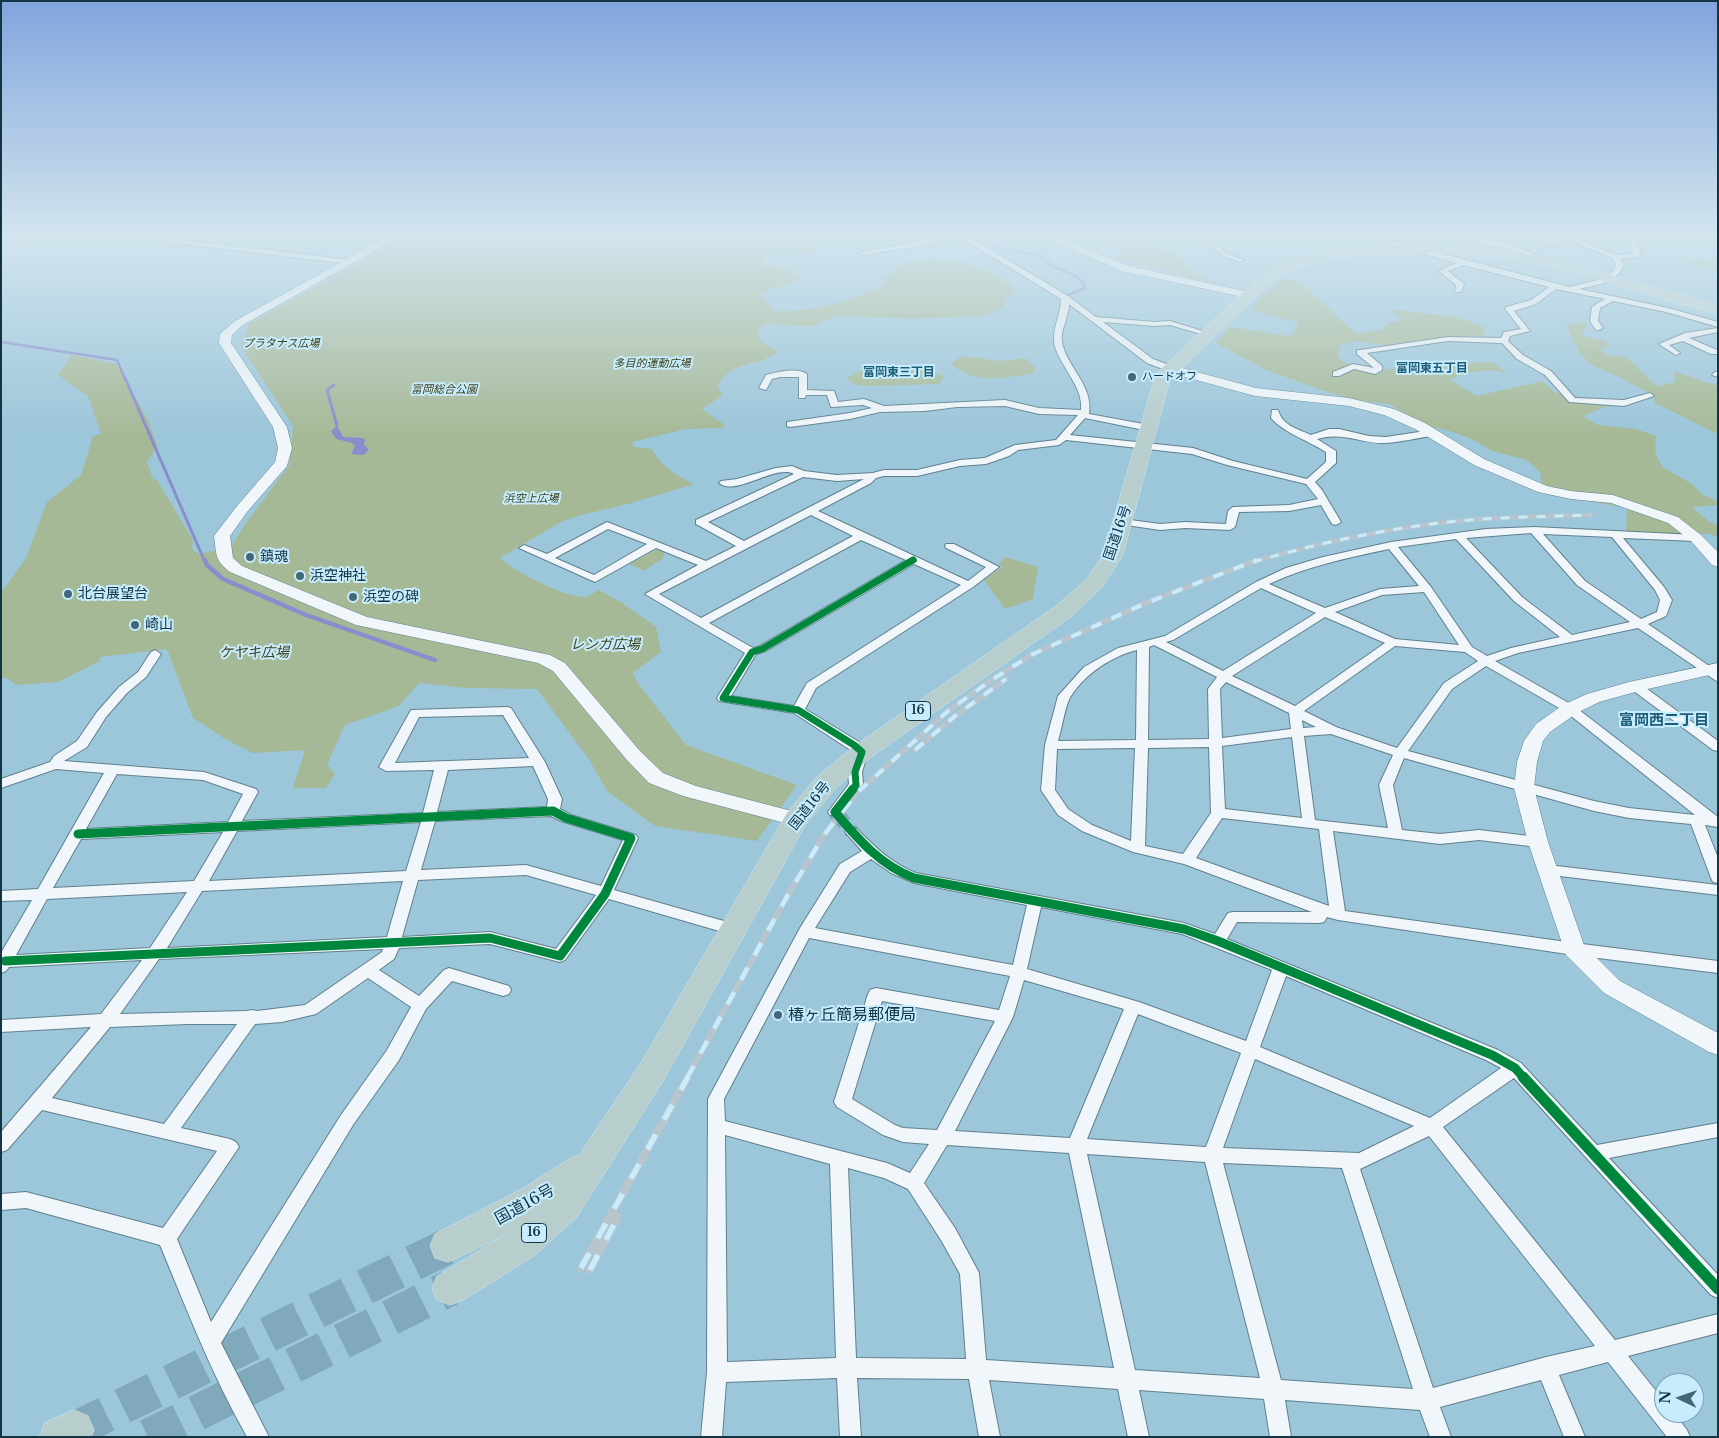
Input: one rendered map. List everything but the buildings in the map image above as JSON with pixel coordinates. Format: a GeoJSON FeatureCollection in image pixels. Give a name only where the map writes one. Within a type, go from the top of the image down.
{"type":"FeatureCollection","features":[{"type":"Feature","properties":{"kind":"highway","name":"国道16号"},"geometry":{"type":"LineString","coordinates":[[450,1288],[521,1244],[564,1207],[652,1072],[796,819],[826,783],[862,752],[1070,605],[1094,584],[1104,572],[1113,555],[1123,522],[1162,377],[1243,300]]}},
{"type":"Feature","properties":{"kind":"highway","name":"国道16号"},"geometry":{"type":"LineString","coordinates":[[1684,300],[1718,310]]}},
{"type":"Feature","properties":{"kind":"highway","name":"国道16号"},"geometry":{"type":"LineString","coordinates":[[448,1246],[515,1212],[563,1184],[597,1156]]}},
{"type":"Feature","properties":{"kind":"street"},"geometry":{"type":"LineString","coordinates":[[281,300],[239,323],[226,334],[225,343],[280,427],[285,448],[282,463],[242,509],[222,536],[225,560],[236,569],[362,621],[544,659],[559,667],[633,756],[656,778],[690,790],[796,819]]}},
{"type":"Feature","properties":{"kind":"street"},"geometry":{"type":"LineString","coordinates":[[724,483],[738,482],[776,470],[792,469],[802,474],[838,478],[872,476],[884,473],[917,473],[960,462],[986,461],[1006,454],[1015,448],[1059,442],[1084,414],[1086,404],[1074,372],[1064,357],[1058,342],[1059,330],[1065,310],[1065,300]]}},
{"type":"Feature","properties":{"kind":"street"},"geometry":{"type":"LineString","coordinates":[[1068,300],[1150,361],[1171,369],[1255,392],[1364,404],[1408,420],[1479,462],[1542,489],[1627,503],[1673,520],[1696,538],[1718,562]]}},
{"type":"Feature","properties":{"kind":"street"},"geometry":{"type":"LineString","coordinates":[[1504,341],[1507,334],[1526,331],[1509,309],[1524,306],[1535,300]]}},
{"type":"Feature","properties":{"kind":"street"},"geometry":{"type":"LineString","coordinates":[[1598,328],[1594,321],[1596,307],[1608,300]]}},
{"type":"Feature","properties":{"kind":"street"},"geometry":{"type":"LineString","coordinates":[[1622,300],[1668,310],[1718,325]]}},
{"type":"Feature","properties":{"kind":"street"},"geometry":{"type":"LineString","coordinates":[[1092,319],[1154,324],[1170,323],[1208,334]]}},
{"type":"Feature","properties":{"kind":"street"},"geometry":{"type":"LineString","coordinates":[[1676,353],[1662,344],[1688,335],[1718,330]]}},
{"type":"Feature","properties":{"kind":"street"},"geometry":{"type":"LineString","coordinates":[[1683,338],[1714,352]]}},
{"type":"Feature","properties":{"kind":"street"},"geometry":{"type":"LineString","coordinates":[[1336,374],[1353,366],[1375,371],[1379,368],[1360,352],[1448,339],[1504,341],[1520,357],[1548,373],[1572,400],[1624,404],[1650,396]]}},
{"type":"Feature","properties":{"kind":"street"},"geometry":{"type":"LineString","coordinates":[[763,388],[769,377],[779,374],[803,374],[802,394],[831,393],[834,405],[864,402],[882,409]]}},
{"type":"Feature","properties":{"kind":"street"},"geometry":{"type":"LineString","coordinates":[[790,424],[850,416],[882,409],[1005,403],[1039,411],[1084,414],[1145,440],[1194,451],[1230,463],[1309,482],[1317,490],[1336,522]]}},
{"type":"Feature","properties":{"kind":"street"},"geometry":{"type":"LineString","coordinates":[[1275,412],[1275,418],[1287,428],[1310,438],[1331,451],[1331,463],[1309,482]]}},
{"type":"Feature","properties":{"kind":"street"},"geometry":{"type":"LineString","coordinates":[[1310,438],[1329,432],[1386,440],[1432,433]]}},
{"type":"Feature","properties":{"kind":"street"},"geometry":{"type":"LineString","coordinates":[[1064,437],[1145,440]]}},
{"type":"Feature","properties":{"kind":"street"},"geometry":{"type":"LineString","coordinates":[[744,545],[700,522],[802,474]]}},
{"type":"Feature","properties":{"kind":"street"},"geometry":{"type":"LineString","coordinates":[[752,652],[651,594],[868,481],[872,476]]}},
{"type":"Feature","properties":{"kind":"street"},"geometry":{"type":"LineString","coordinates":[[1123,522],[1160,527],[1185,524],[1230,527],[1233,511],[1238,509],[1281,509],[1324,501]]}},
{"type":"Feature","properties":{"kind":"street"},"geometry":{"type":"LineString","coordinates":[[811,511],[860,536],[969,585]]}},
{"type":"Feature","properties":{"kind":"street"},"geometry":{"type":"LineString","coordinates":[[547,558],[607,525],[706,565]]}},
{"type":"Feature","properties":{"kind":"street"},"geometry":{"type":"LineString","coordinates":[[1696,538],[1534,530],[1458,535],[1391,545],[1322,560],[1290,570],[1260,584],[1169,638],[1122,650],[1088,670],[1064,696],[1051,744],[1048,790],[1063,812],[1087,828],[1138,849],[1187,860],[1338,915],[1574,949],[1718,967]]}},
{"type":"Feature","properties":{"kind":"street"},"geometry":{"type":"LineString","coordinates":[[1534,530],[1581,583],[1638,624],[1715,672]]}},
{"type":"Feature","properties":{"kind":"street"},"geometry":{"type":"LineString","coordinates":[[1396,833],[1386,785],[1400,753],[1448,686],[1486,661],[1515,650],[1638,624],[1662,614],[1666,600],[1660,589],[1615,534]]}},
{"type":"Feature","properties":{"kind":"street"},"geometry":{"type":"LineString","coordinates":[[1458,535],[1518,599],[1569,638]]}},
{"type":"Feature","properties":{"kind":"street"},"geometry":{"type":"LineString","coordinates":[[700,623],[860,536]]}},
{"type":"Feature","properties":{"kind":"street"},"geometry":{"type":"LineString","coordinates":[[524,548],[595,579],[655,544]]}},
{"type":"Feature","properties":{"kind":"street"},"geometry":{"type":"LineString","coordinates":[[1391,545],[1427,589],[1468,648],[1486,661],[1570,708],[1715,822]]}},
{"type":"Feature","properties":{"kind":"street"},"geometry":{"type":"LineString","coordinates":[[798,710],[811,686],[994,567],[950,546]]}},
{"type":"Feature","properties":{"kind":"street"},"geometry":{"type":"LineString","coordinates":[[835,812],[856,785],[855,772],[862,752],[854,744],[798,710],[723,698],[752,652],[762,649],[914,560]]}},
{"type":"Feature","properties":{"kind":"street"},"geometry":{"type":"LineString","coordinates":[[1260,584],[1393,642],[1468,648]]}},
{"type":"Feature","properties":{"kind":"street"},"geometry":{"type":"LineString","coordinates":[[1187,860],[1218,813],[1214,689],[1225,675],[1324,612],[1380,592],[1427,589]]}},
{"type":"Feature","properties":{"kind":"street"},"geometry":{"type":"LineString","coordinates":[[1295,712],[1393,642]]}},
{"type":"Feature","properties":{"kind":"street"},"geometry":{"type":"LineString","coordinates":[[1150,643],[1225,675],[1332,730],[1400,753],[1524,788],[1629,813],[1715,822]]}},
{"type":"Feature","properties":{"kind":"street"},"geometry":{"type":"LineString","coordinates":[[1138,849],[1142,745],[1150,643]]}},
{"type":"Feature","properties":{"kind":"street"},"geometry":{"type":"LineString","coordinates":[[55,765],[58,759],[82,744],[100,715],[123,690],[142,674],[155,654]]}},
{"type":"Feature","properties":{"kind":"street"},"geometry":{"type":"LineString","coordinates":[[1715,672],[1635,686],[1593,698],[1570,708],[1544,728],[1534,741],[1527,762],[1524,788],[1538,842],[1574,949],[1612,987],[1718,1045]]}},
{"type":"Feature","properties":{"kind":"street"},"geometry":{"type":"LineString","coordinates":[[1635,686],[1718,747]]}},
{"type":"Feature","properties":{"kind":"street"},"geometry":{"type":"LineString","coordinates":[[538,762],[386,766],[415,713],[506,711],[538,762],[555,799],[553,811]]}},
{"type":"Feature","properties":{"kind":"street"},"geometry":{"type":"LineString","coordinates":[[1295,712],[1309,823]]}},
{"type":"Feature","properties":{"kind":"street"},"geometry":{"type":"LineString","coordinates":[[1051,744],[1142,745],[1216,743],[1298,732],[1332,730]]}},
{"type":"Feature","properties":{"kind":"street"},"geometry":{"type":"LineString","coordinates":[[1,784],[55,765],[112,771],[204,776],[250,792],[199,886],[154,953],[107,1019],[1,1145]]}},
{"type":"Feature","properties":{"kind":"street"},"geometry":{"type":"LineString","coordinates":[[1,1026],[107,1019],[299,1014],[310,1010],[389,956],[442,766]]}},
{"type":"Feature","properties":{"kind":"street"},"geometry":{"type":"LineString","coordinates":[[3,964],[112,771]]}},
{"type":"Feature","properties":{"kind":"street"},"geometry":{"type":"LineString","coordinates":[[3,964],[154,953],[490,938],[560,956],[605,894],[631,838],[566,818],[553,811],[78,834]]}},
{"type":"Feature","properties":{"kind":"street"},"geometry":{"type":"LineString","coordinates":[[1218,813],[1440,839],[1479,835],[1538,842]]}},
{"type":"Feature","properties":{"kind":"street"},"geometry":{"type":"LineString","coordinates":[[1697,821],[1718,878]]}},
{"type":"Feature","properties":{"kind":"street"},"geometry":{"type":"LineString","coordinates":[[1325,826],[1338,915]]}},
{"type":"Feature","properties":{"kind":"street"},"geometry":{"type":"LineString","coordinates":[[852,832],[883,864],[898,873],[914,878],[1184,929],[1218,941],[1492,1055],[1515,1068],[1718,1289]]}},
{"type":"Feature","properties":{"kind":"street"},"geometry":{"type":"LineString","coordinates":[[711,1437],[717,1372],[716,1099],[805,932],[845,868],[871,852]]}},
{"type":"Feature","properties":{"kind":"street"},"geometry":{"type":"LineString","coordinates":[[1,896],[526,870],[733,929]]}},
{"type":"Feature","properties":{"kind":"street"},"geometry":{"type":"LineString","coordinates":[[1548,870],[1718,890]]}},
{"type":"Feature","properties":{"kind":"street"},"geometry":{"type":"LineString","coordinates":[[914,1183],[942,1138],[1005,1017],[1019,972],[1035,901]]}},
{"type":"Feature","properties":{"kind":"street"},"geometry":{"type":"LineString","coordinates":[[1218,941],[1233,916],[1320,918],[1320,910]]}},
{"type":"Feature","properties":{"kind":"street"},"geometry":{"type":"LineString","coordinates":[[805,932],[1019,972],[1133,1006],[1250,1050],[1432,1126],[1680,1437]]}},
{"type":"Feature","properties":{"kind":"street"},"geometry":{"type":"LineString","coordinates":[[1281,968],[1212,1155],[1273,1389],[1281,1437]]}},
{"type":"Feature","properties":{"kind":"street"},"geometry":{"type":"LineString","coordinates":[[369,971],[420,1005]]}},
{"type":"Feature","properties":{"kind":"street"},"geometry":{"type":"LineString","coordinates":[[210,1342],[347,1120],[393,1055],[420,1005],[450,974],[503,990]]}},
{"type":"Feature","properties":{"kind":"street"},"geometry":{"type":"LineString","coordinates":[[1005,1017],[876,994],[843,1102],[889,1130],[903,1135],[1349,1162],[1361,1161],[1432,1126],[1515,1068]]}},
{"type":"Feature","properties":{"kind":"street"},"geometry":{"type":"LineString","coordinates":[[1133,1006],[1076,1145],[1139,1437]]}},
{"type":"Feature","properties":{"kind":"street"},"geometry":{"type":"LineString","coordinates":[[168,1133],[252,1016]]}},
{"type":"Feature","properties":{"kind":"street"},"geometry":{"type":"LineString","coordinates":[[38,1102],[230,1147],[167,1238]]}},
{"type":"Feature","properties":{"kind":"street"},"geometry":{"type":"LineString","coordinates":[[717,1126],[887,1171],[914,1183],[948,1234],[969,1273],[977,1369],[990,1437]]}},
{"type":"Feature","properties":{"kind":"street"},"geometry":{"type":"LineString","coordinates":[[1594,1153],[1718,1130]]}},
{"type":"Feature","properties":{"kind":"street"},"geometry":{"type":"LineString","coordinates":[[838,1158],[846,1368],[851,1437]]}},
{"type":"Feature","properties":{"kind":"street"},"geometry":{"type":"LineString","coordinates":[[1349,1162],[1427,1400],[1441,1437]]}},
{"type":"Feature","properties":{"kind":"street"},"geometry":{"type":"LineString","coordinates":[[1,1202],[26,1200],[167,1238]]}},
{"type":"Feature","properties":{"kind":"street"},"geometry":{"type":"LineString","coordinates":[[167,1238],[210,1342],[245,1414],[259,1437]]}},
{"type":"Feature","properties":{"kind":"street"},"geometry":{"type":"LineString","coordinates":[[717,1372],[846,1368],[977,1369],[1427,1400],[1718,1323]]}},
{"type":"Feature","properties":{"kind":"street"},"geometry":{"type":"LineString","coordinates":[[1546,1368],[1575,1437]]}},
{"type":"Feature","properties":{"kind":"green space","name":"富岡総合公園"},"geometry":{"type":"Polygon","coordinates":[[[292,300],[766,300],[774,311],[786,311],[815,308],[846,300],[1005,300],[1004,307],[983,316],[911,319],[847,316],[834,317],[812,327],[770,323],[758,328],[760,341],[778,351],[767,358],[739,367],[723,378],[717,387],[723,395],[702,409],[725,425],[722,428],[686,429],[632,442],[634,447],[652,449],[664,466],[694,484],[628,504],[577,516],[559,523],[500,558],[516,570],[553,589],[585,597],[599,590],[622,603],[656,627],[661,652],[633,673],[637,682],[686,745],[797,785],[757,841],[655,826],[608,792],[588,758],[537,689],[466,688],[419,683],[399,706],[345,725],[327,765],[335,774],[326,788],[293,788],[305,750],[253,753],[227,740],[193,718],[167,649],[100,657],[100,661],[58,682],[16,685],[7,678],[1,678],[1,593],[26,558],[47,502],[81,475],[93,436],[101,434],[88,396],[58,375],[72,355],[117,364],[149,422],[157,446],[147,462],[153,479],[157,480],[193,540],[192,549],[198,554],[231,547],[244,526],[290,464],[293,426],[241,346],[249,324],[292,300]]]}},
{"type":"Feature","properties":{"kind":"green space"},"geometry":{"type":"Polygon","coordinates":[[[1258,300],[1320,300],[1357,334],[1382,330],[1389,323],[1401,320],[1390,309],[1457,317],[1486,328],[1482,336],[1453,336],[1385,345],[1354,341],[1340,346],[1338,355],[1341,361],[1360,369],[1383,370],[1423,365],[1480,362],[1494,363],[1508,374],[1486,370],[1465,374],[1450,380],[1477,396],[1542,381],[1554,392],[1584,398],[1609,400],[1608,406],[1583,416],[1598,425],[1636,429],[1656,436],[1655,452],[1662,467],[1692,484],[1703,495],[1718,501],[1718,505],[1692,507],[1709,522],[1718,525],[1718,537],[1710,534],[1626,532],[1627,508],[1594,502],[1542,485],[1540,472],[1527,460],[1492,451],[1472,439],[1426,425],[1389,404],[1354,400],[1266,370],[1216,343],[1229,327],[1291,336],[1299,323],[1255,311],[1252,306],[1258,300]]]}},
{"type":"Feature","properties":{"kind":"green space"},"geometry":{"type":"Polygon","coordinates":[[[1588,322],[1582,336],[1604,341],[1611,345],[1600,349],[1607,355],[1627,357],[1656,386],[1675,382],[1674,372],[1718,385],[1718,434],[1655,403],[1653,395],[1591,365],[1578,351],[1566,325],[1588,322]]]}},
{"type":"Feature","properties":{"kind":"green space"},"geometry":{"type":"Polygon","coordinates":[[[961,356],[1002,361],[1025,358],[1035,368],[1034,373],[1023,375],[1002,378],[980,377],[960,371],[951,364],[961,356]]]}},
{"type":"Feature","properties":{"kind":"green space"},"geometry":{"type":"Polygon","coordinates":[[[905,365],[944,376],[939,384],[876,386],[855,385],[846,378],[868,367],[905,365]]]}},
{"type":"Feature","properties":{"kind":"green space"},"geometry":{"type":"Polygon","coordinates":[[[660,548],[665,550],[663,558],[644,571],[629,564],[660,548]]]}},
{"type":"Feature","properties":{"kind":"green space"},"geometry":{"type":"Polygon","coordinates":[[[1005,557],[1038,567],[1033,599],[1005,609],[984,580],[1002,567],[999,564],[1005,557]]]}},
{"type":"Feature","properties":{"kind":"water"},"geometry":{"type":"Polygon","coordinates":[[[337,426],[343,437],[363,438],[365,440],[364,445],[369,449],[364,455],[351,454],[355,446],[352,443],[336,439],[331,431],[337,426]]]}},
{"type":"Feature","properties":{"kind":"waterway"},"geometry":{"type":"LineString","coordinates":[[1,342],[117,360],[125,379]]}},
{"type":"Feature","properties":{"kind":"waterway"},"geometry":{"type":"LineString","coordinates":[[125,378],[205,562]]}},
{"type":"Feature","properties":{"kind":"waterway"},"geometry":{"type":"LineString","coordinates":[[334,385],[327,390],[337,426]]}},
{"type":"Feature","properties":{"kind":"waterway"},"geometry":{"type":"LineString","coordinates":[[205,560],[207,565],[223,579],[306,615],[435,660]]}},
{"type":"Feature","properties":{"kind":"tunnel"},"geometry":{"type":"LineString","coordinates":[[835,812],[852,832]]}},
{"type":"Feature","properties":{"kind":"tunnel"},"geometry":{"type":"LineString","coordinates":[[74,1430],[448,1246]]}},
{"type":"Feature","properties":{"kind":"tunnel"},"geometry":{"type":"LineString","coordinates":[[148,1437],[450,1288]]}},
{"type":"Feature","properties":{"kind":"railway"},"geometry":{"type":"LineString","coordinates":[[1253,562],[1337,540],[1445,522],[1591,515]]}},
{"type":"Feature","properties":{"kind":"railway"},"geometry":{"type":"LineString","coordinates":[[859,791],[948,711],[990,681],[1033,654],[1146,603],[1257,560]]}},
{"type":"Feature","properties":{"kind":"railway"},"geometry":{"type":"LineString","coordinates":[[915,750],[955,716],[1006,679]]}},
{"type":"Feature","properties":{"kind":"railway"},"geometry":{"type":"LineString","coordinates":[[687,1078],[785,900],[824,835],[860,789]]}},
{"type":"Feature","properties":{"kind":"railway"},"geometry":{"type":"LineString","coordinates":[[581,1268],[688,1077]]}},
{"type":"Feature","properties":{"kind":"railway"},"geometry":{"type":"LineString","coordinates":[[590,1270],[618,1217]]}},
{"type":"Feature","properties":{"kind":"cycle path"},"geometry":{"type":"LineString","coordinates":[[914,560],[762,649],[752,652],[723,698],[798,710],[862,752],[855,772],[856,785],[835,812],[870,851],[890,867],[914,878],[1184,929],[1218,941],[1492,1055],[1515,1068],[1718,1289]]}},
{"type":"Feature","properties":{"kind":"cycle path"},"geometry":{"type":"LineString","coordinates":[[5,961],[490,938],[560,956],[605,894],[631,838],[566,818],[553,811],[78,834]]}},
{"type":"Feature","properties":{"kind":"place","name":"ハードオフ"},"geometry":{"type":"Point","coordinates":[1132,377]}},
{"type":"Feature","properties":{"kind":"place","name":"鎮魂"},"geometry":{"type":"Point","coordinates":[250,557]}},
{"type":"Feature","properties":{"kind":"place","name":"浜空神社"},"geometry":{"type":"Point","coordinates":[300,576]}},
{"type":"Feature","properties":{"kind":"place","name":"北台展望台"},"geometry":{"type":"Point","coordinates":[68,594]}},
{"type":"Feature","properties":{"kind":"place","name":"浜空の碑"},"geometry":{"type":"Point","coordinates":[353,597]}},
{"type":"Feature","properties":{"kind":"place","name":"崎山"},"geometry":{"type":"Point","coordinates":[135,625]}},
{"type":"Feature","properties":{"kind":"place","name":"椿ヶ丘簡易郵便局"},"geometry":{"type":"Point","coordinates":[778,1015]}},
{"type":"Feature","properties":{"kind":"district","name":"富岡東五丁目"},"geometry":{"type":"Point","coordinates":[1432,369]}},
{"type":"Feature","properties":{"kind":"district","name":"富岡東三丁目"},"geometry":{"type":"Point","coordinates":[899,373]}},
{"type":"Feature","properties":{"kind":"district","name":"富岡西二丁目"},"geometry":{"type":"Point","coordinates":[1664,721]}},
{"type":"Feature","properties":{"kind":"park label","name":"プラタナス広場"},"geometry":{"type":"Point","coordinates":[281,344]}},
{"type":"Feature","properties":{"kind":"park label","name":"多目的運動広場"},"geometry":{"type":"Point","coordinates":[652,364]}},
{"type":"Feature","properties":{"kind":"park label","name":"浜空上広場"},"geometry":{"type":"Point","coordinates":[531,499]}},
{"type":"Feature","properties":{"kind":"park label","name":"レンガ広場"},"geometry":{"type":"Point","coordinates":[605,645]}},
{"type":"Feature","properties":{"kind":"park label","name":"ケヤキ広場"},"geometry":{"type":"Point","coordinates":[254,653]}}]}
